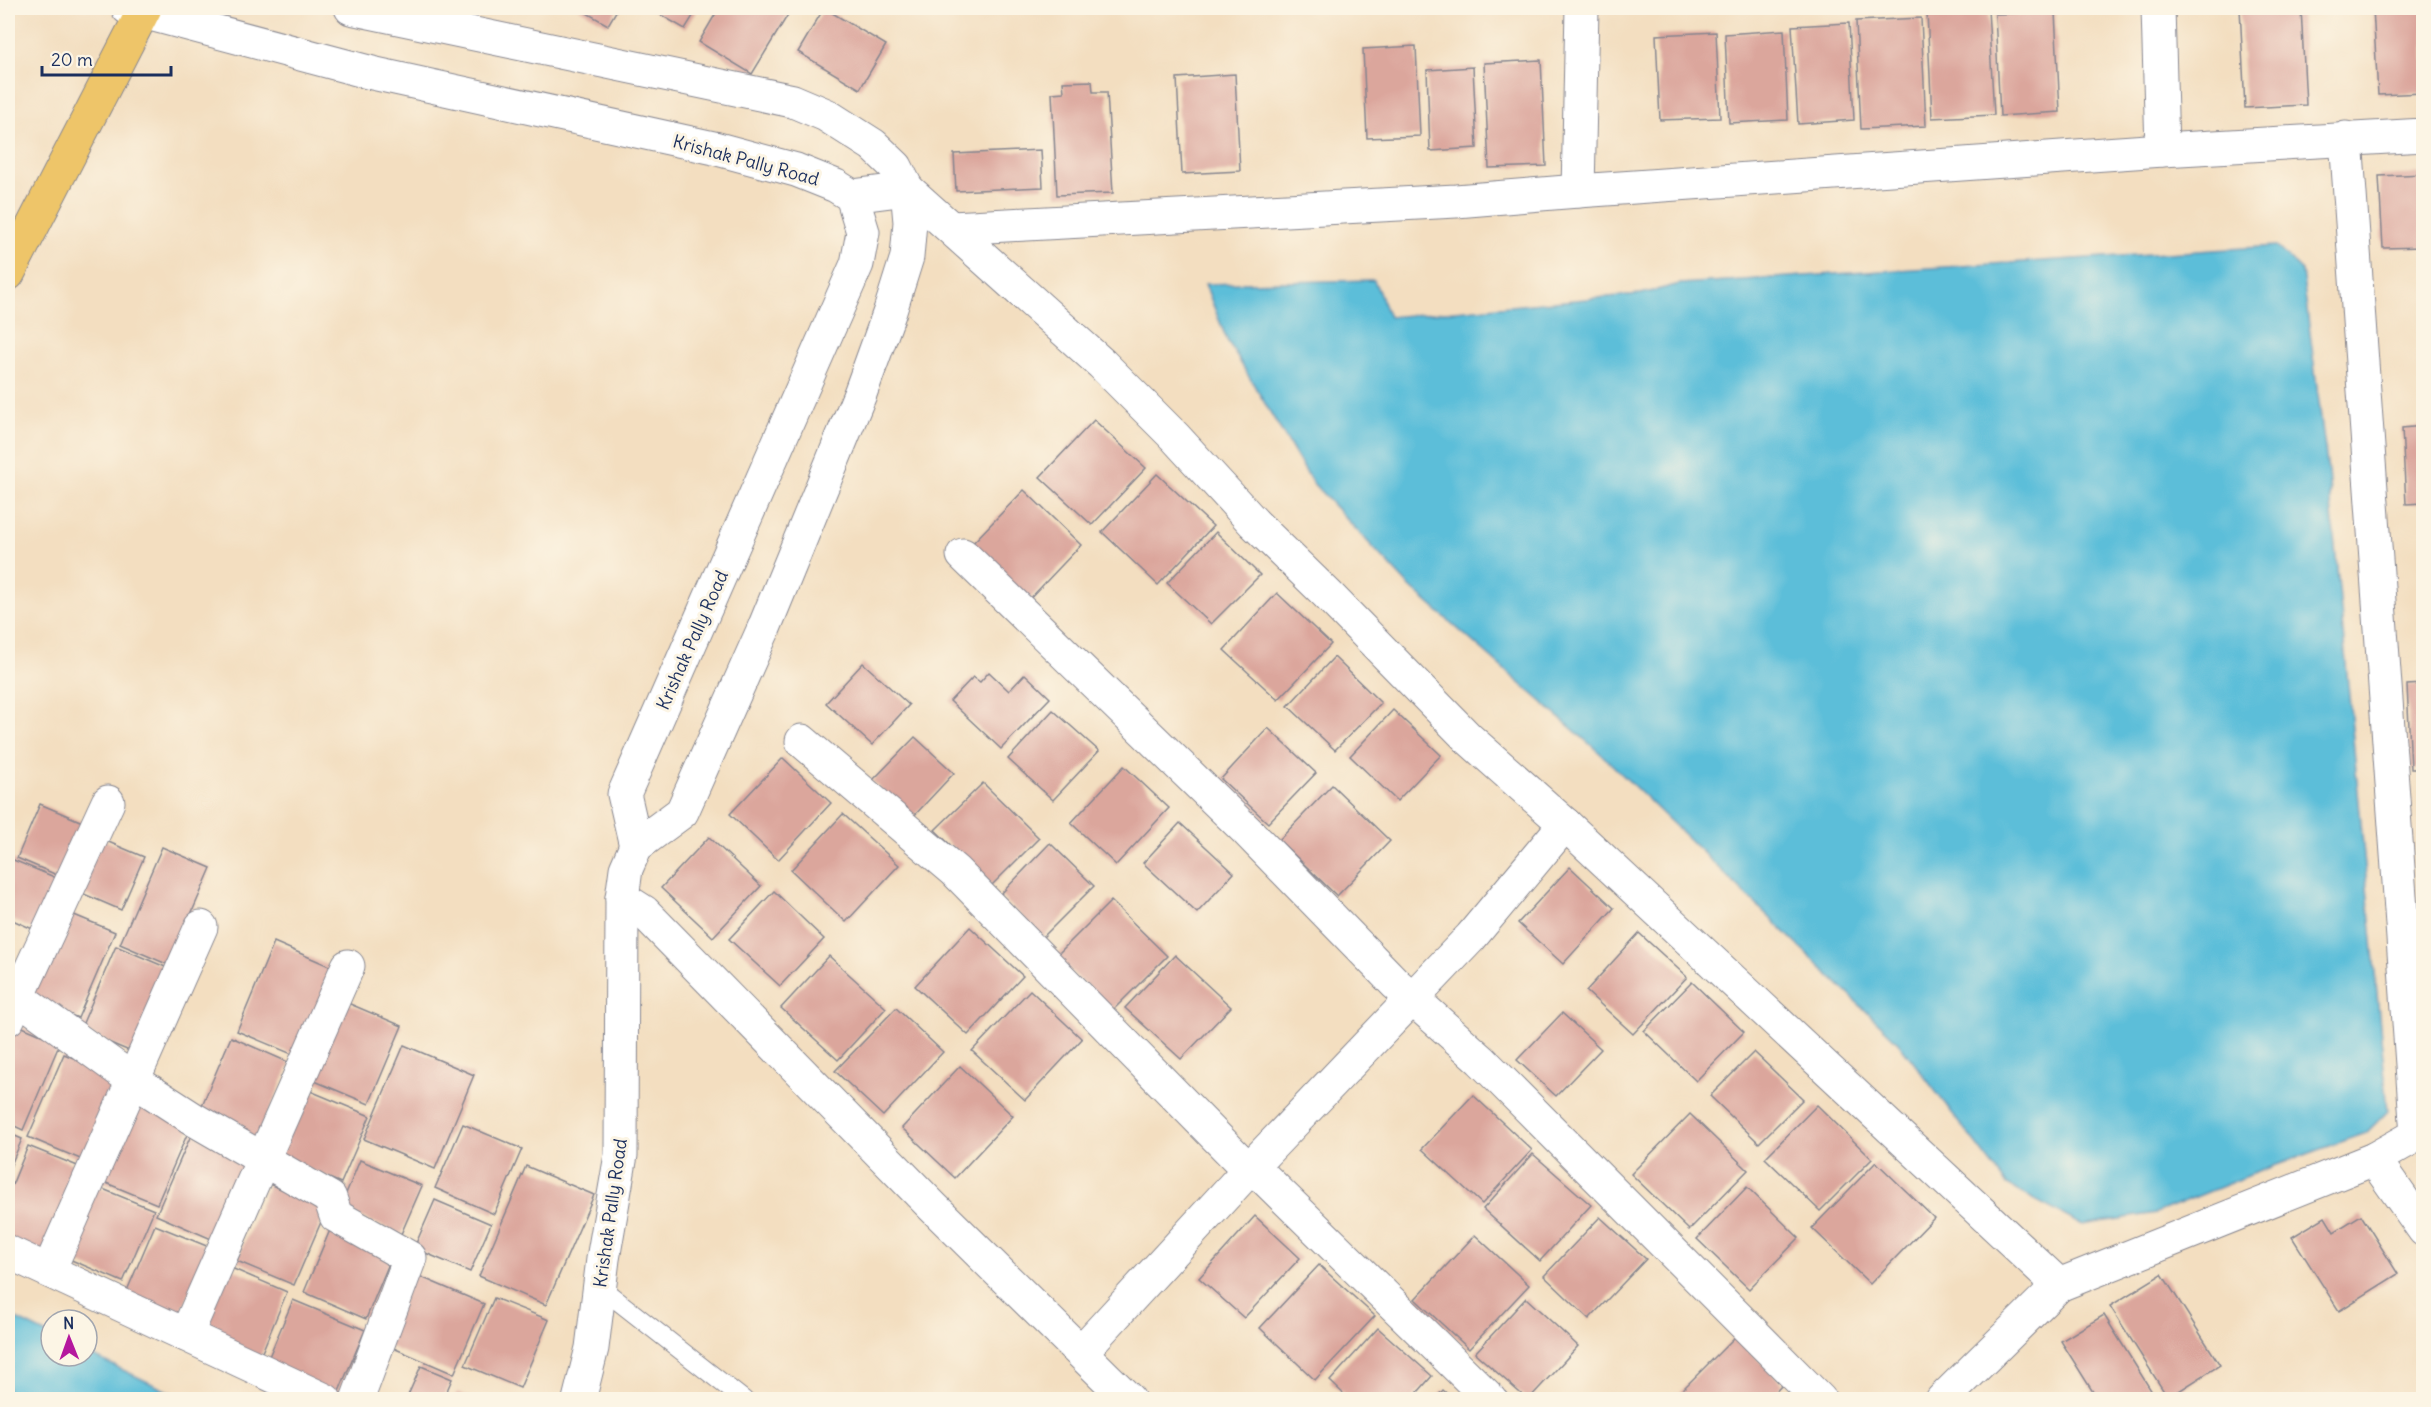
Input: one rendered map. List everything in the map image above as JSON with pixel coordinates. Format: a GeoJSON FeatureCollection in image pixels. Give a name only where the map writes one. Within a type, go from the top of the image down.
{"type":"FeatureCollection","features":[{"type":"Feature","properties":{"kind":"main road"},"geometry":{"type":"LineString","coordinates":[[8,274],[139,9]]}},
{"type":"Feature","properties":{"kind":"street"},"geometry":{"type":"LineString","coordinates":[[351,8],[793,101],[826,115],[873,145],[896,166],[907,189],[910,222],[907,257],[860,394],[822,488],[764,628],[682,812],[636,846]]}},
{"type":"Feature","properties":{"kind":"street"},"geometry":{"type":"LineString","coordinates":[[1578,190],[1582,8]]}},
{"type":"Feature","properties":{"kind":"street"},"geometry":{"type":"LineString","coordinates":[[2158,8],[2162,150]]}},
{"type":"Feature","properties":{"kind":"street","name":"Krishak Pally Road"},"geometry":{"type":"LineString","coordinates":[[139,9],[372,73],[714,148],[796,170],[836,186],[852,196],[863,232],[857,264],[624,794],[636,846],[626,869],[622,898],[621,1155],[592,1348],[579,1400]]}},
{"type":"Feature","properties":{"kind":"street"},"geometry":{"type":"LineString","coordinates":[[952,228],[1444,202],[1578,190],[2162,150],[2424,135]]}},
{"type":"Feature","properties":{"kind":"street"},"geometry":{"type":"LineString","coordinates":[[1942,1400],[2060,1285],[2374,1159],[2420,1133],[2346,138]]}},
{"type":"Feature","properties":{"kind":"street"},"geometry":{"type":"LineString","coordinates":[[852,196],[907,189],[952,228],[1032,303],[1102,364],[1254,523],[1468,738],[1565,824],[2060,1285]]}},
{"type":"Feature","properties":{"kind":"street"},"geometry":{"type":"LineString","coordinates":[[963,555],[1247,831],[1413,999],[1481,1060],[1820,1400]]}},
{"type":"Feature","properties":{"kind":"street"},"geometry":{"type":"LineString","coordinates":[[802,741],[955,871],[1239,1160],[1252,1166],[1491,1400]]}},
{"type":"Feature","properties":{"kind":"street"},"geometry":{"type":"LineString","coordinates":[[108,802],[11,1002],[195,1120],[330,1198],[336,1216],[410,1258],[357,1400]]}},
{"type":"Feature","properties":{"kind":"street"},"geometry":{"type":"LineString","coordinates":[[1081,1352],[1252,1166],[1471,937],[1565,824]]}},
{"type":"Feature","properties":{"kind":"street"},"geometry":{"type":"LineString","coordinates":[[622,898],[644,912],[933,1207],[1129,1400]]}},
{"type":"Feature","properties":{"kind":"street"},"geometry":{"type":"LineString","coordinates":[[49,1270],[201,927]]}},
{"type":"Feature","properties":{"kind":"street"},"geometry":{"type":"LineString","coordinates":[[186,1335],[348,966]]}},
{"type":"Feature","properties":{"kind":"street"},"geometry":{"type":"LineString","coordinates":[[2374,1159],[2424,1230]]}},
{"type":"Feature","properties":{"kind":"street"},"geometry":{"type":"LineString","coordinates":[[8,1252],[325,1400]]}},
{"type":"Feature","properties":{"kind":"lane"},"geometry":{"type":"LineString","coordinates":[[600,1287],[744,1400]]}},
{"type":"Feature","properties":{"kind":"water"},"geometry":{"type":"Polygon","coordinates":[[[2276,246],[2302,271],[2328,472],[2388,1111],[2366,1133],[2260,1171],[2156,1213],[2082,1225],[2007,1185],[1898,1042],[1600,753],[1409,586],[1312,482],[1227,340],[1205,284],[1374,280],[1389,317],[1641,294],[1680,284],[2276,246]]]}},
{"type":"Feature","properties":{"kind":"water"},"geometry":{"type":"Polygon","coordinates":[[[8,1315],[39,1330],[39,1368],[99,1368],[99,1359],[184,1399],[8,1399],[8,1315]]]}},
{"type":"Feature","properties":{"kind":"building"},"geometry":{"type":"Polygon","coordinates":[[[578,8],[618,8],[608,25],[578,8]]]}},
{"type":"Feature","properties":{"kind":"building"},"geometry":{"type":"Polygon","coordinates":[[[649,8],[698,8],[685,29],[649,8]]]}},
{"type":"Feature","properties":{"kind":"building"},"geometry":{"type":"Polygon","coordinates":[[[719,8],[792,8],[752,74],[699,42],[719,8]]]}},
{"type":"Feature","properties":{"kind":"building"},"geometry":{"type":"Polygon","coordinates":[[[824,8],[886,45],[860,89],[798,52],[824,8]]]}},
{"type":"Feature","properties":{"kind":"building"},"geometry":{"type":"Polygon","coordinates":[[[2240,8],[2301,8],[2306,105],[2245,108],[2240,8]]]}},
{"type":"Feature","properties":{"kind":"building"},"geometry":{"type":"Polygon","coordinates":[[[2373,8],[2424,8],[2424,93],[2378,95],[2373,8]]]}},
{"type":"Feature","properties":{"kind":"building"},"geometry":{"type":"Polygon","coordinates":[[[1988,9],[1994,115],[1932,118],[1927,12],[1988,9]]]}},
{"type":"Feature","properties":{"kind":"building"},"geometry":{"type":"Polygon","coordinates":[[[2055,12],[2060,112],[2000,116],[1995,14],[2055,12]]]}},
{"type":"Feature","properties":{"kind":"building"},"geometry":{"type":"Polygon","coordinates":[[[1921,18],[1926,126],[1861,129],[1856,21],[1921,18]]]}},
{"type":"Feature","properties":{"kind":"building"},"geometry":{"type":"Polygon","coordinates":[[[1849,23],[1854,120],[1798,124],[1792,26],[1849,23]]]}},
{"type":"Feature","properties":{"kind":"building"},"geometry":{"type":"Polygon","coordinates":[[[1784,30],[1788,120],[1729,123],[1725,34],[1784,30]]]}},
{"type":"Feature","properties":{"kind":"building"},"geometry":{"type":"Polygon","coordinates":[[[1716,32],[1720,118],[1660,120],[1656,35],[1716,32]]]}},
{"type":"Feature","properties":{"kind":"building"},"geometry":{"type":"Polygon","coordinates":[[[1416,46],[1420,136],[1367,138],[1363,49],[1416,46]]]}},
{"type":"Feature","properties":{"kind":"building"},"geometry":{"type":"Polygon","coordinates":[[[1541,60],[1546,166],[1489,168],[1484,63],[1541,60]]]}},
{"type":"Feature","properties":{"kind":"building"},"geometry":{"type":"Polygon","coordinates":[[[1473,67],[1477,148],[1430,151],[1427,70],[1473,67]]]}},
{"type":"Feature","properties":{"kind":"building"},"geometry":{"type":"Polygon","coordinates":[[[1235,74],[1240,171],[1182,174],[1177,78],[1235,74]]]}},
{"type":"Feature","properties":{"kind":"building"},"geometry":{"type":"Polygon","coordinates":[[[1092,81],[1093,92],[1107,92],[1113,193],[1057,195],[1052,93],[1064,92],[1063,82],[1092,81]]]}},
{"type":"Feature","properties":{"kind":"building"},"geometry":{"type":"Polygon","coordinates":[[[1041,150],[1043,187],[956,191],[954,154],[1041,150]]]}},
{"type":"Feature","properties":{"kind":"building"},"geometry":{"type":"Polygon","coordinates":[[[2424,174],[2424,247],[2383,248],[2379,176],[2424,174]]]}},
{"type":"Feature","properties":{"kind":"building"},"geometry":{"type":"Polygon","coordinates":[[[1094,420],[1146,468],[1092,525],[1040,477],[1094,420]]]}},
{"type":"Feature","properties":{"kind":"building"},"geometry":{"type":"Polygon","coordinates":[[[2424,426],[2424,503],[2406,504],[2402,428],[2424,426]]]}},
{"type":"Feature","properties":{"kind":"building"},"geometry":{"type":"Polygon","coordinates":[[[1157,474],[1213,526],[1158,585],[1102,532],[1157,474]]]}},
{"type":"Feature","properties":{"kind":"building"},"geometry":{"type":"Polygon","coordinates":[[[1024,490],[1081,545],[1024,605],[967,549],[1024,490]]]}},
{"type":"Feature","properties":{"kind":"building"},"geometry":{"type":"Polygon","coordinates":[[[1216,532],[1260,575],[1211,624],[1167,583],[1216,532]]]}},
{"type":"Feature","properties":{"kind":"building"},"geometry":{"type":"Polygon","coordinates":[[[1277,593],[1331,644],[1278,700],[1224,650],[1277,593]]]}},
{"type":"Feature","properties":{"kind":"building"},"geometry":{"type":"Polygon","coordinates":[[[1334,657],[1381,703],[1335,750],[1288,706],[1334,657]]]}},
{"type":"Feature","properties":{"kind":"building"},"geometry":{"type":"Polygon","coordinates":[[[863,663],[909,705],[872,745],[826,703],[863,663]]]}},
{"type":"Feature","properties":{"kind":"building"},"geometry":{"type":"Polygon","coordinates":[[[989,672],[1009,691],[1025,674],[1050,698],[1001,749],[950,701],[973,677],[980,682],[989,672]]]}},
{"type":"Feature","properties":{"kind":"building"},"geometry":{"type":"Polygon","coordinates":[[[2424,684],[2424,769],[2411,769],[2407,685],[2424,684]]]}},
{"type":"Feature","properties":{"kind":"building"},"geometry":{"type":"Polygon","coordinates":[[[1053,710],[1099,751],[1053,800],[1008,759],[1053,710]]]}},
{"type":"Feature","properties":{"kind":"building"},"geometry":{"type":"Polygon","coordinates":[[[1393,710],[1441,755],[1397,801],[1350,756],[1393,710]]]}},
{"type":"Feature","properties":{"kind":"building"},"geometry":{"type":"Polygon","coordinates":[[[1268,728],[1316,773],[1268,823],[1221,779],[1268,728]]]}},
{"type":"Feature","properties":{"kind":"building"},"geometry":{"type":"Polygon","coordinates":[[[915,737],[954,773],[912,818],[872,781],[915,737]]]}},
{"type":"Feature","properties":{"kind":"building"},"geometry":{"type":"Polygon","coordinates":[[[783,758],[831,803],[778,860],[730,814],[783,758]]]}},
{"type":"Feature","properties":{"kind":"building"},"geometry":{"type":"Polygon","coordinates":[[[1124,766],[1169,808],[1116,865],[1071,823],[1124,766]]]}},
{"type":"Feature","properties":{"kind":"building"},"geometry":{"type":"Polygon","coordinates":[[[983,783],[1039,838],[992,885],[935,830],[983,783]]]}},
{"type":"Feature","properties":{"kind":"building"},"geometry":{"type":"Polygon","coordinates":[[[1332,785],[1390,841],[1337,896],[1279,840],[1332,785]]]}},
{"type":"Feature","properties":{"kind":"building"},"geometry":{"type":"Polygon","coordinates":[[[40,804],[87,824],[64,878],[17,858],[40,804]]]}},
{"type":"Feature","properties":{"kind":"building"},"geometry":{"type":"Polygon","coordinates":[[[843,814],[899,865],[846,922],[791,870],[843,814]]]}},
{"type":"Feature","properties":{"kind":"building"},"geometry":{"type":"Polygon","coordinates":[[[1180,823],[1234,873],[1197,913],[1143,863],[1180,823]]]}},
{"type":"Feature","properties":{"kind":"building"},"geometry":{"type":"Polygon","coordinates":[[[709,837],[761,886],[713,937],[661,888],[709,837]]]}},
{"type":"Feature","properties":{"kind":"building"},"geometry":{"type":"Polygon","coordinates":[[[99,838],[144,857],[121,910],[77,891],[99,838]]]}},
{"type":"Feature","properties":{"kind":"building"},"geometry":{"type":"Polygon","coordinates":[[[1050,843],[1094,886],[1043,937],[1000,895],[1050,843]]]}},
{"type":"Feature","properties":{"kind":"building"},"geometry":{"type":"Polygon","coordinates":[[[162,847],[211,868],[169,965],[120,944],[162,847]]]}},
{"type":"Feature","properties":{"kind":"building"},"geometry":{"type":"Polygon","coordinates":[[[11,859],[59,879],[37,931],[8,918],[8,868],[11,859]]]}},
{"type":"Feature","properties":{"kind":"building"},"geometry":{"type":"Polygon","coordinates":[[[1570,867],[1614,908],[1563,964],[1518,923],[1570,867]]]}},
{"type":"Feature","properties":{"kind":"building"},"geometry":{"type":"Polygon","coordinates":[[[774,891],[824,939],[780,986],[729,939],[774,891]]]}},
{"type":"Feature","properties":{"kind":"building"},"geometry":{"type":"Polygon","coordinates":[[[1111,901],[1167,956],[1112,1011],[1056,956],[1111,901]]]}},
{"type":"Feature","properties":{"kind":"building"},"geometry":{"type":"Polygon","coordinates":[[[67,912],[115,932],[78,1018],[30,998],[67,912]]]}},
{"type":"Feature","properties":{"kind":"building"},"geometry":{"type":"Polygon","coordinates":[[[970,927],[1023,976],[968,1035],[915,986],[970,927]]]}},
{"type":"Feature","properties":{"kind":"building"},"geometry":{"type":"Polygon","coordinates":[[[1639,933],[1687,977],[1633,1034],[1586,991],[1639,933]]]}},
{"type":"Feature","properties":{"kind":"building"},"geometry":{"type":"Polygon","coordinates":[[[274,942],[336,969],[299,1057],[237,1031],[274,942]]]}},
{"type":"Feature","properties":{"kind":"building"},"geometry":{"type":"Polygon","coordinates":[[[116,946],[170,969],[134,1053],[80,1030],[116,946]]]}},
{"type":"Feature","properties":{"kind":"building"},"geometry":{"type":"Polygon","coordinates":[[[1175,955],[1231,1007],[1181,1059],[1125,1008],[1175,955]]]}},
{"type":"Feature","properties":{"kind":"building"},"geometry":{"type":"Polygon","coordinates":[[[829,956],[886,1008],[838,1060],[781,1008],[829,956]]]}},
{"type":"Feature","properties":{"kind":"building"},"geometry":{"type":"Polygon","coordinates":[[[1692,982],[1744,1032],[1696,1081],[1644,1031],[1692,982]]]}},
{"type":"Feature","properties":{"kind":"building"},"geometry":{"type":"Polygon","coordinates":[[[1030,990],[1082,1039],[1025,1100],[972,1051],[1030,990]]]}},
{"type":"Feature","properties":{"kind":"building"},"geometry":{"type":"Polygon","coordinates":[[[343,1001],[402,1026],[369,1104],[310,1079],[343,1001]]]}},
{"type":"Feature","properties":{"kind":"building"},"geometry":{"type":"Polygon","coordinates":[[[896,1008],[943,1052],[883,1116],[835,1071],[896,1008]]]}},
{"type":"Feature","properties":{"kind":"building"},"geometry":{"type":"Polygon","coordinates":[[[1562,1013],[1601,1049],[1556,1096],[1517,1060],[1562,1013]]]}},
{"type":"Feature","properties":{"kind":"building"},"geometry":{"type":"Polygon","coordinates":[[[13,1023],[60,1043],[23,1130],[8,1123],[8,1036],[13,1023]]]}},
{"type":"Feature","properties":{"kind":"building"},"geometry":{"type":"Polygon","coordinates":[[[231,1037],[290,1063],[256,1142],[197,1117],[231,1037]]]}},
{"type":"Feature","properties":{"kind":"building"},"geometry":{"type":"Polygon","coordinates":[[[404,1045],[474,1075],[435,1169],[364,1139],[404,1045]]]}},
{"type":"Feature","properties":{"kind":"building"},"geometry":{"type":"Polygon","coordinates":[[[1754,1052],[1803,1099],[1759,1143],[1710,1096],[1754,1052]]]}},
{"type":"Feature","properties":{"kind":"building"},"geometry":{"type":"Polygon","coordinates":[[[64,1054],[121,1078],[85,1161],[28,1137],[64,1054]]]}},
{"type":"Feature","properties":{"kind":"building"},"geometry":{"type":"Polygon","coordinates":[[[960,1066],[1013,1116],[955,1178],[902,1128],[960,1066]]]}},
{"type":"Feature","properties":{"kind":"building"},"geometry":{"type":"Polygon","coordinates":[[[303,1088],[370,1116],[341,1183],[274,1155],[303,1088]]]}},
{"type":"Feature","properties":{"kind":"building"},"geometry":{"type":"Polygon","coordinates":[[[1473,1095],[1532,1150],[1482,1204],[1422,1149],[1473,1095]]]}},
{"type":"Feature","properties":{"kind":"building"},"geometry":{"type":"Polygon","coordinates":[[[134,1099],[192,1123],[157,1204],[99,1180],[134,1099]]]}},
{"type":"Feature","properties":{"kind":"building"},"geometry":{"type":"Polygon","coordinates":[[[1817,1105],[1872,1159],[1820,1211],[1765,1158],[1817,1105]]]}},
{"type":"Feature","properties":{"kind":"building"},"geometry":{"type":"Polygon","coordinates":[[[1690,1114],[1748,1170],[1689,1230],[1631,1174],[1690,1114]]]}},
{"type":"Feature","properties":{"kind":"building"},"geometry":{"type":"Polygon","coordinates":[[[463,1124],[522,1149],[494,1214],[435,1188],[463,1124]]]}},
{"type":"Feature","properties":{"kind":"building"},"geometry":{"type":"Polygon","coordinates":[[[8,1133],[22,1139],[8,1172],[8,1133]]]}},
{"type":"Feature","properties":{"kind":"building"},"geometry":{"type":"Polygon","coordinates":[[[192,1133],[252,1159],[216,1241],[156,1215],[192,1133]]]}},
{"type":"Feature","properties":{"kind":"building"},"geometry":{"type":"Polygon","coordinates":[[[28,1146],[85,1169],[46,1262],[8,1246],[8,1195],[28,1146]]]}},
{"type":"Feature","properties":{"kind":"building"},"geometry":{"type":"Polygon","coordinates":[[[1533,1154],[1591,1205],[1540,1261],[1483,1209],[1533,1154]]]}},
{"type":"Feature","properties":{"kind":"building"},"geometry":{"type":"Polygon","coordinates":[[[360,1160],[422,1186],[401,1234],[340,1208],[360,1160]]]}},
{"type":"Feature","properties":{"kind":"building"},"geometry":{"type":"Polygon","coordinates":[[[1876,1162],[1934,1218],[1870,1284],[1812,1228],[1876,1162]]]}},
{"type":"Feature","properties":{"kind":"building"},"geometry":{"type":"Polygon","coordinates":[[[526,1166],[594,1195],[546,1305],[479,1276],[526,1166]]]}},
{"type":"Feature","properties":{"kind":"building"},"geometry":{"type":"Polygon","coordinates":[[[269,1184],[327,1208],[294,1285],[237,1261],[269,1184]]]}},
{"type":"Feature","properties":{"kind":"building"},"geometry":{"type":"Polygon","coordinates":[[[93,1185],[154,1210],[123,1282],[62,1256],[93,1185]]]}},
{"type":"Feature","properties":{"kind":"building"},"geometry":{"type":"Polygon","coordinates":[[[1747,1187],[1799,1238],[1749,1289],[1697,1239],[1747,1187]]]}},
{"type":"Feature","properties":{"kind":"building"},"geometry":{"type":"Polygon","coordinates":[[[435,1200],[491,1224],[470,1272],[414,1248],[435,1200]]]}},
{"type":"Feature","properties":{"kind":"building"},"geometry":{"type":"Polygon","coordinates":[[[2361,1215],[2398,1274],[2339,1311],[2292,1237],[2325,1217],[2334,1232],[2361,1215]]]}},
{"type":"Feature","properties":{"kind":"building"},"geometry":{"type":"Polygon","coordinates":[[[1255,1216],[1300,1258],[1244,1318],[1199,1278],[1255,1216]]]}},
{"type":"Feature","properties":{"kind":"building"},"geometry":{"type":"Polygon","coordinates":[[[1600,1217],[1646,1259],[1589,1319],[1544,1276],[1600,1217]]]}},
{"type":"Feature","properties":{"kind":"building"},"geometry":{"type":"Polygon","coordinates":[[[155,1225],[209,1247],[180,1316],[126,1293],[155,1225]]]}},
{"type":"Feature","properties":{"kind":"building"},"geometry":{"type":"Polygon","coordinates":[[[330,1230],[392,1256],[366,1319],[304,1292],[330,1230]]]}},
{"type":"Feature","properties":{"kind":"building"},"geometry":{"type":"Polygon","coordinates":[[[1475,1235],[1529,1285],[1469,1349],[1415,1299],[1475,1235]]]}},
{"type":"Feature","properties":{"kind":"building"},"geometry":{"type":"Polygon","coordinates":[[[1319,1265],[1375,1316],[1315,1380],[1260,1328],[1319,1265]]]}},
{"type":"Feature","properties":{"kind":"building"},"geometry":{"type":"Polygon","coordinates":[[[229,1267],[287,1292],[260,1357],[201,1332],[229,1267]]]}},
{"type":"Feature","properties":{"kind":"building"},"geometry":{"type":"Polygon","coordinates":[[[414,1274],[484,1304],[454,1374],[384,1344],[414,1274]]]}},
{"type":"Feature","properties":{"kind":"building"},"geometry":{"type":"Polygon","coordinates":[[[2162,1274],[2220,1365],[2168,1398],[2110,1306],[2162,1274]]]}},
{"type":"Feature","properties":{"kind":"building"},"geometry":{"type":"Polygon","coordinates":[[[494,1298],[549,1320],[520,1388],[465,1365],[494,1298]]]}},
{"type":"Feature","properties":{"kind":"building"},"geometry":{"type":"Polygon","coordinates":[[[1526,1298],[1578,1346],[1528,1400],[1475,1353],[1526,1298]]]}},
{"type":"Feature","properties":{"kind":"building"},"geometry":{"type":"Polygon","coordinates":[[[293,1300],[365,1330],[337,1396],[265,1366],[293,1300]]]}},
{"type":"Feature","properties":{"kind":"building"},"geometry":{"type":"Polygon","coordinates":[[[2104,1315],[2157,1400],[2098,1400],[2061,1341],[2104,1315]]]}},
{"type":"Feature","properties":{"kind":"building"},"geometry":{"type":"Polygon","coordinates":[[[1378,1328],[1432,1376],[1411,1400],[1350,1400],[1330,1381],[1378,1328]]]}},
{"type":"Feature","properties":{"kind":"building"},"geometry":{"type":"Polygon","coordinates":[[[1735,1337],[1783,1384],[1768,1400],[1677,1400],[1675,1397],[1735,1337]]]}},
{"type":"Feature","properties":{"kind":"building"},"geometry":{"type":"Polygon","coordinates":[[[421,1366],[452,1379],[443,1400],[406,1400],[421,1366]]]}},
{"type":"Feature","properties":{"kind":"building"},"geometry":{"type":"Polygon","coordinates":[[[1443,1390],[1454,1400],[1434,1400],[1443,1390]]]}},
{"type":"Feature","properties":{"kind":"building"},"geometry":{"type":"Polygon","coordinates":[[[457,1392],[474,1399],[474,1400],[454,1400],[457,1392]]]}}]}
